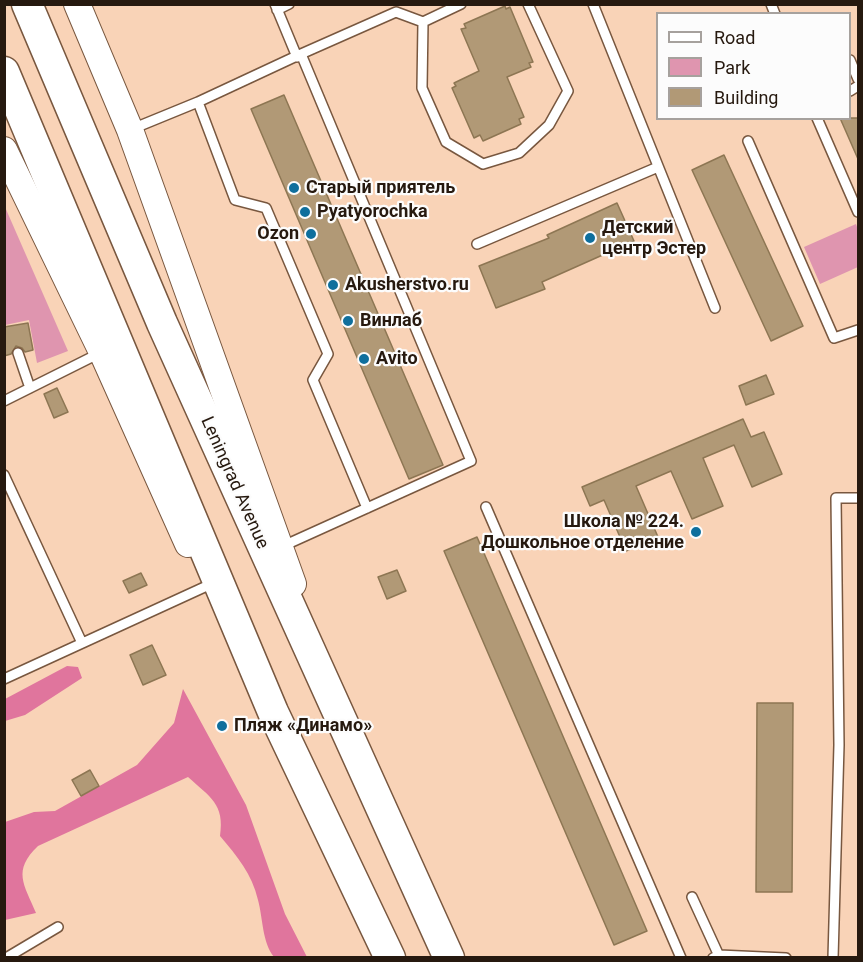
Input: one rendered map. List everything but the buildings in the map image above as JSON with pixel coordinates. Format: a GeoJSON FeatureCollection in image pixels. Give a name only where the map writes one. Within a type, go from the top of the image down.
{"type":"FeatureCollection","features":[{"type":"Feature","properties":{"kind":"main road","name":"Leningrad Avenue"},"geometry":{"type":"LineString","coordinates":[[27,4],[162,323],[449,957]]}},
{"type":"Feature","properties":{"kind":"main road"},"geometry":{"type":"LineString","coordinates":[[77,4],[130,130],[280,547],[329,696]]}},
{"type":"Feature","properties":{"kind":"main road"},"geometry":{"type":"LineString","coordinates":[[4,72],[273,712]]}},
{"type":"Feature","properties":{"kind":"main road"},"geometry":{"type":"LineString","coordinates":[[4,150],[102,352],[171,508],[273,712],[390,957]]}},
{"type":"Feature","properties":{"kind":"lane"},"geometry":{"type":"LineString","coordinates":[[280,547],[471,461],[276,7],[289,4]]}},
{"type":"Feature","properties":{"kind":"lane"},"geometry":{"type":"LineString","coordinates":[[130,130],[198,102],[396,12],[423,22],[461,4]]}},
{"type":"Feature","properties":{"kind":"lane"},"geometry":{"type":"LineString","coordinates":[[423,22],[422,88],[446,142],[483,164],[519,153],[549,125],[568,91],[528,4]]}},
{"type":"Feature","properties":{"kind":"lane"},"geometry":{"type":"LineString","coordinates":[[593,4],[715,308]]}},
{"type":"Feature","properties":{"kind":"lane"},"geometry":{"type":"LineString","coordinates":[[851,64],[858,79]]}},
{"type":"Feature","properties":{"kind":"lane"},"geometry":{"type":"LineString","coordinates":[[198,102],[235,200],[266,208],[328,354],[313,380],[367,508]]}},
{"type":"Feature","properties":{"kind":"lane"},"geometry":{"type":"LineString","coordinates":[[818,120],[858,212]]}},
{"type":"Feature","properties":{"kind":"lane"},"geometry":{"type":"LineString","coordinates":[[748,141],[834,338],[858,330]]}},
{"type":"Feature","properties":{"kind":"lane"},"geometry":{"type":"LineString","coordinates":[[477,243],[658,167]]}},
{"type":"Feature","properties":{"kind":"lane"},"geometry":{"type":"LineString","coordinates":[[4,401],[102,352]]}},
{"type":"Feature","properties":{"kind":"lane"},"geometry":{"type":"LineString","coordinates":[[18,353],[30,388]]}},
{"type":"Feature","properties":{"kind":"lane"},"geometry":{"type":"LineString","coordinates":[[4,475],[82,643]]}},
{"type":"Feature","properties":{"kind":"lane"},"geometry":{"type":"LineString","coordinates":[[833,957],[839,745],[836,498],[858,498]]}},
{"type":"Feature","properties":{"kind":"lane"},"geometry":{"type":"LineString","coordinates":[[486,507],[681,957]]}},
{"type":"Feature","properties":{"kind":"lane"},"geometry":{"type":"LineString","coordinates":[[4,679],[209,585]]}},
{"type":"Feature","properties":{"kind":"lane"},"geometry":{"type":"LineString","coordinates":[[692,897],[717,956],[786,957]]}},
{"type":"Feature","properties":{"kind":"lane"},"geometry":{"type":"LineString","coordinates":[[6,957],[57,927]]}},
{"type":"Feature","properties":{"kind":"green space"},"geometry":{"type":"Polygon","coordinates":[[[5,207],[68,351],[37,363],[29,320],[5,325],[5,207]]]}},
{"type":"Feature","properties":{"kind":"green space"},"geometry":{"type":"Polygon","coordinates":[[[856,224],[858,267],[820,284],[804,247],[856,224]]]}},
{"type":"Feature","properties":{"kind":"shaded area"},"geometry":{"type":"Polygon","coordinates":[[[67,666],[78,667],[82,678],[25,715],[5,721],[5,699],[67,666]]]}},
{"type":"Feature","properties":{"kind":"shaded area"},"geometry":{"type":"Polygon","coordinates":[[[183,689],[246,805],[285,914],[307,957],[274,957],[270,951],[252,882],[238,858],[220,836],[221,825],[218,809],[209,796],[188,777],[38,846],[25,863],[23,871],[25,886],[36,913],[5,920],[5,822],[34,812],[55,811],[137,765],[174,723],[183,689]]]}},
{"type":"Feature","properties":{"kind":"place","name":"Старый приятель"},"geometry":{"type":"Point","coordinates":[294,188]}},
{"type":"Feature","properties":{"kind":"place","name":"Pyatyorochka"},"geometry":{"type":"Point","coordinates":[305,212]}},
{"type":"Feature","properties":{"kind":"place","name":"Ozon"},"geometry":{"type":"Point","coordinates":[311,234]}},
{"type":"Feature","properties":{"kind":"place","name":"Детский центр Эстер"},"geometry":{"type":"Point","coordinates":[590,238]}},
{"type":"Feature","properties":{"kind":"place","name":"Akusherstvo.ru"},"geometry":{"type":"Point","coordinates":[333,285]}},
{"type":"Feature","properties":{"kind":"place","name":"Винлаб"},"geometry":{"type":"Point","coordinates":[348,321]}},
{"type":"Feature","properties":{"kind":"place","name":"Avito"},"geometry":{"type":"Point","coordinates":[364,359]}},
{"type":"Feature","properties":{"kind":"place","name":"Школа № 224. Дошкольное отделение"},"geometry":{"type":"Point","coordinates":[696,532]}},
{"type":"Feature","properties":{"kind":"place","name":"Пляж «Динамо»"},"geometry":{"type":"Point","coordinates":[222,726]}}]}
